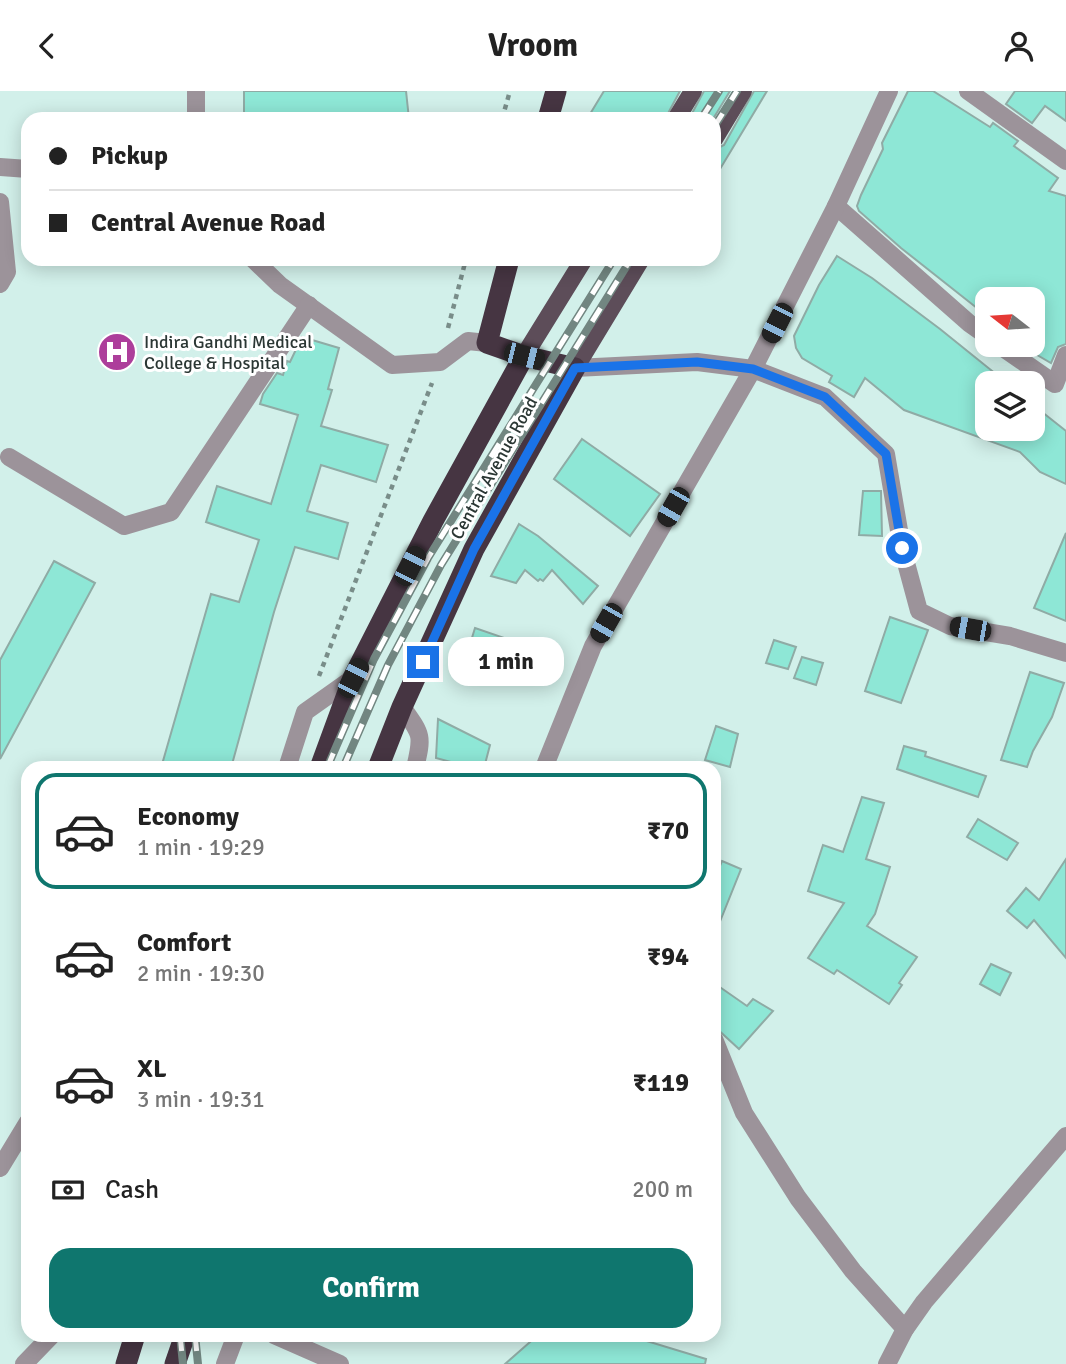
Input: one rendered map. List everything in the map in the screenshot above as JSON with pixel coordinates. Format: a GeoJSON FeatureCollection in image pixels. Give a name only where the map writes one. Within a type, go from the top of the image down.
{"type":"FeatureCollection","features":[{"type":"Feature","properties":{"kind":"highway"},"geometry":{"type":"LineString","coordinates":[[550,112],[556,91]]}},
{"type":"Feature","properties":{"kind":"highway"},"geometry":{"type":"LineString","coordinates":[[507,266],[487,343],[524,356],[575,368]]}},
{"type":"Feature","properties":{"kind":"highway"},"geometry":{"type":"LineString","coordinates":[[322,761],[353,678],[433,521],[524,356]]}},
{"type":"Feature","properties":{"kind":"highway","name":"Central Avenue Road"},"geometry":{"type":"LineString","coordinates":[[381,758],[474,549],[575,368]]}},
{"type":"Feature","properties":{"kind":"highway"},"geometry":{"type":"LineString","coordinates":[[126,1364],[133,1342]]}},
{"type":"Feature","properties":{"kind":"highway"},"geometry":{"type":"LineString","coordinates":[[175,1364],[183,1342]]}},
{"type":"Feature","properties":{"kind":"main road"},"geometry":{"type":"LineString","coordinates":[[680,112],[693,91]]}},
{"type":"Feature","properties":{"kind":"main road"},"geometry":{"type":"LineString","coordinates":[[721,127],[743,91]]}},
{"type":"Feature","properties":{"kind":"main road"},"geometry":{"type":"LineString","coordinates":[[524,356],[580,266]]}},
{"type":"Feature","properties":{"kind":"main road","name":"Central Avenue Road"},"geometry":{"type":"LineString","coordinates":[[575,368],[637,266]]}},
{"type":"Feature","properties":{"kind":"street"},"geometry":{"type":"LineString","coordinates":[[196,91],[196,112]]}},
{"type":"Feature","properties":{"kind":"street"},"geometry":{"type":"LineString","coordinates":[[547,761],[593,646],[753,369],[836,206],[890,91]]}},
{"type":"Feature","properties":{"kind":"street"},"geometry":{"type":"LineString","coordinates":[[968,91],[1066,161]]}},
{"type":"Feature","properties":{"kind":"street"},"geometry":{"type":"LineString","coordinates":[[0,167],[21,168]]}},
{"type":"Feature","properties":{"kind":"street"},"geometry":{"type":"LineString","coordinates":[[0,202],[7,272],[0,284]]}},
{"type":"Feature","properties":{"kind":"street"},"geometry":{"type":"LineString","coordinates":[[836,206],[975,328]]}},
{"type":"Feature","properties":{"kind":"street"},"geometry":{"type":"LineString","coordinates":[[260,266],[280,285],[392,365],[440,362],[468,341],[487,343]]}},
{"type":"Feature","properties":{"kind":"street"},"geometry":{"type":"LineString","coordinates":[[9,457],[124,526],[171,512],[309,306]]}},
{"type":"Feature","properties":{"kind":"street"},"geometry":{"type":"LineString","coordinates":[[1016,357],[1055,384],[1066,355]]}},
{"type":"Feature","properties":{"kind":"street"},"geometry":{"type":"LineString","coordinates":[[575,368],[697,362],[753,369],[825,397],[886,454],[902,548],[919,611],[950,626],[1010,636],[1066,653]]}},
{"type":"Feature","properties":{"kind":"street"},"geometry":{"type":"LineString","coordinates":[[289,761],[305,712],[353,678]]}},
{"type":"Feature","properties":{"kind":"street"},"geometry":{"type":"LineString","coordinates":[[402,707],[419,731],[417,761]]}},
{"type":"Feature","properties":{"kind":"street"},"geometry":{"type":"LineString","coordinates":[[721,1056],[744,1113],[798,1198],[853,1271],[905,1329]]}},
{"type":"Feature","properties":{"kind":"street"},"geometry":{"type":"LineString","coordinates":[[0,1168],[21,1134]]}},
{"type":"Feature","properties":{"kind":"street"},"geometry":{"type":"LineString","coordinates":[[887,1364],[905,1329],[924,1302],[1066,1136]]}},
{"type":"Feature","properties":{"kind":"street"},"geometry":{"type":"LineString","coordinates":[[24,1364],[45,1342]]}},
{"type":"Feature","properties":{"kind":"street"},"geometry":{"type":"LineString","coordinates":[[225,1364],[233,1342]]}},
{"type":"Feature","properties":{"kind":"street"},"geometry":{"type":"LineString","coordinates":[[290,1342],[340,1364]]}},
{"type":"Feature","properties":{"kind":"path"},"geometry":{"type":"LineString","coordinates":[[504,112],[510,91]]}},
{"type":"Feature","properties":{"kind":"path"},"geometry":{"type":"LineString","coordinates":[[305,712],[440,362],[464,266]]}},
{"type":"Feature","properties":{"kind":"building"},"geometry":{"type":"Polygon","coordinates":[[[244,91],[406,91],[408,112],[244,112],[244,91]]]}},
{"type":"Feature","properties":{"kind":"building"},"geometry":{"type":"Polygon","coordinates":[[[604,91],[680,91],[669,112],[591,112],[604,91]]]}},
{"type":"Feature","properties":{"kind":"building"},"geometry":{"type":"Polygon","coordinates":[[[704,91],[730,91],[717,112],[693,112],[704,91]]]}},
{"type":"Feature","properties":{"kind":"building"},"geometry":{"type":"Polygon","coordinates":[[[754,91],[767,91],[721,167],[721,146],[754,91]]]}},
{"type":"Feature","properties":{"kind":"building"},"geometry":{"type":"Polygon","coordinates":[[[908,91],[933,91],[990,127],[993,123],[1018,141],[1014,146],[1058,178],[1049,191],[1066,196],[1066,344],[1058,347],[1051,363],[1041,357],[1045,357],[1045,287],[975,287],[975,307],[859,211],[857,206],[883,149],[882,143],[908,91]]]}},
{"type":"Feature","properties":{"kind":"building"},"geometry":{"type":"Polygon","coordinates":[[[1015,91],[1066,91],[1066,121],[1045,106],[1032,123],[1006,104],[1015,91]]]}},
{"type":"Feature","properties":{"kind":"building"},"geometry":{"type":"Polygon","coordinates":[[[837,256],[872,278],[992,371],[975,371],[975,436],[904,410],[865,378],[854,397],[829,382],[832,376],[802,358],[796,348],[794,336],[819,285],[837,256]]]}},
{"type":"Feature","properties":{"kind":"building"},"geometry":{"type":"Polygon","coordinates":[[[302,337],[339,348],[328,389],[332,390],[321,426],[388,445],[376,482],[321,465],[307,511],[348,523],[338,559],[295,547],[233,761],[163,761],[211,594],[239,602],[259,540],[206,522],[217,486],[271,504],[298,415],[260,404],[263,394],[277,373],[283,375],[287,361],[290,362],[302,337]]]}},
{"type":"Feature","properties":{"kind":"building"},"geometry":{"type":"Polygon","coordinates":[[[1045,414],[1066,431],[1066,484],[1040,472],[1020,452],[990,441],[1045,441],[1045,414]]]}},
{"type":"Feature","properties":{"kind":"building"},"geometry":{"type":"Polygon","coordinates":[[[582,439],[660,494],[630,536],[554,479],[582,439]]]}},
{"type":"Feature","properties":{"kind":"building"},"geometry":{"type":"Polygon","coordinates":[[[863,491],[881,491],[882,536],[859,535],[863,491]]]}},
{"type":"Feature","properties":{"kind":"building"},"geometry":{"type":"Polygon","coordinates":[[[519,524],[538,536],[598,586],[583,604],[552,570],[543,581],[538,581],[525,570],[516,583],[491,576],[519,524]]]}},
{"type":"Feature","properties":{"kind":"building"},"geometry":{"type":"Polygon","coordinates":[[[1066,533],[1066,621],[1034,608],[1066,533]]]}},
{"type":"Feature","properties":{"kind":"building"},"geometry":{"type":"Polygon","coordinates":[[[54,561],[95,583],[0,759],[0,660],[54,561]]]}},
{"type":"Feature","properties":{"kind":"building"},"geometry":{"type":"Polygon","coordinates":[[[890,617],[928,630],[901,703],[865,691],[890,617]]]}},
{"type":"Feature","properties":{"kind":"building"},"geometry":{"type":"Polygon","coordinates":[[[475,628],[560,657],[554,680],[467,654],[475,628]]]}},
{"type":"Feature","properties":{"kind":"building"},"geometry":{"type":"Polygon","coordinates":[[[774,640],[796,647],[788,669],[766,663],[774,640]]]}},
{"type":"Feature","properties":{"kind":"building"},"geometry":{"type":"Polygon","coordinates":[[[802,657],[823,663],[816,685],[794,678],[802,657]]]}},
{"type":"Feature","properties":{"kind":"building"},"geometry":{"type":"Polygon","coordinates":[[[1030,672],[1064,683],[1052,717],[1027,767],[1001,760],[1030,672]]]}},
{"type":"Feature","properties":{"kind":"building"},"geometry":{"type":"Polygon","coordinates":[[[438,719],[490,745],[486,761],[447,761],[436,758],[438,719]]]}},
{"type":"Feature","properties":{"kind":"building"},"geometry":{"type":"Polygon","coordinates":[[[716,726],[738,734],[730,767],[721,764],[721,761],[705,760],[716,726]]]}},
{"type":"Feature","properties":{"kind":"building"},"geometry":{"type":"Polygon","coordinates":[[[904,746],[926,752],[925,756],[986,776],[978,797],[897,769],[904,746]]]}},
{"type":"Feature","properties":{"kind":"building"},"geometry":{"type":"Polygon","coordinates":[[[862,797],[884,803],[866,859],[890,867],[875,914],[867,926],[917,957],[899,983],[902,985],[889,1004],[837,970],[834,974],[808,958],[844,903],[808,891],[823,845],[843,852],[862,797]]]}},
{"type":"Feature","properties":{"kind":"building"},"geometry":{"type":"Polygon","coordinates":[[[978,819],[1018,843],[1007,860],[967,837],[978,819]]]}},
{"type":"Feature","properties":{"kind":"building"},"geometry":{"type":"Polygon","coordinates":[[[1066,859],[1066,958],[1034,920],[1027,928],[1007,911],[1026,888],[1039,900],[1066,859]]]}},
{"type":"Feature","properties":{"kind":"building"},"geometry":{"type":"Polygon","coordinates":[[[722,861],[741,869],[721,919],[722,861]]]}},
{"type":"Feature","properties":{"kind":"building"},"geometry":{"type":"Polygon","coordinates":[[[991,964],[1011,973],[1000,995],[980,984],[991,964]]]}},
{"type":"Feature","properties":{"kind":"building"},"geometry":{"type":"Polygon","coordinates":[[[721,988],[747,1006],[753,999],[773,1011],[739,1049],[721,1032],[721,988]]]}},
{"type":"Feature","properties":{"kind":"building"},"geometry":{"type":"Polygon","coordinates":[[[530,1342],[650,1342],[706,1359],[705,1364],[505,1364],[530,1342]]]}},
{"type":"Feature","properties":{"kind":"railway"},"geometry":{"type":"LineString","coordinates":[[706,112],[719,91]]}},
{"type":"Feature","properties":{"kind":"railway"},"geometry":{"type":"LineString","coordinates":[[721,116],[737,91]]}},
{"type":"Feature","properties":{"kind":"railway"},"geometry":{"type":"LineString","coordinates":[[330,761],[374,659],[428,558],[610,266]]}},
{"type":"Feature","properties":{"kind":"railway"},"geometry":{"type":"LineString","coordinates":[[346,761],[388,665],[441,565],[627,266]]}},
{"type":"Feature","properties":{"kind":"railway"},"geometry":{"type":"LineString","coordinates":[[181,1342],[183,1364]]}},
{"type":"Feature","properties":{"kind":"railway"},"geometry":{"type":"LineString","coordinates":[[196,1342],[198,1364]]}},
{"type":"Feature","properties":{"kind":"place","name":"Indira Gandhi Medical College & Hospital"},"geometry":{"type":"Point","coordinates":[117,352]}},
{"type":"Feature","properties":{"kind":"route"},"geometry":{"type":"LineString","coordinates":[[423,662],[474,549],[575,368],[697,362],[753,369],[825,397],[886,454],[902,548]]}}]}
